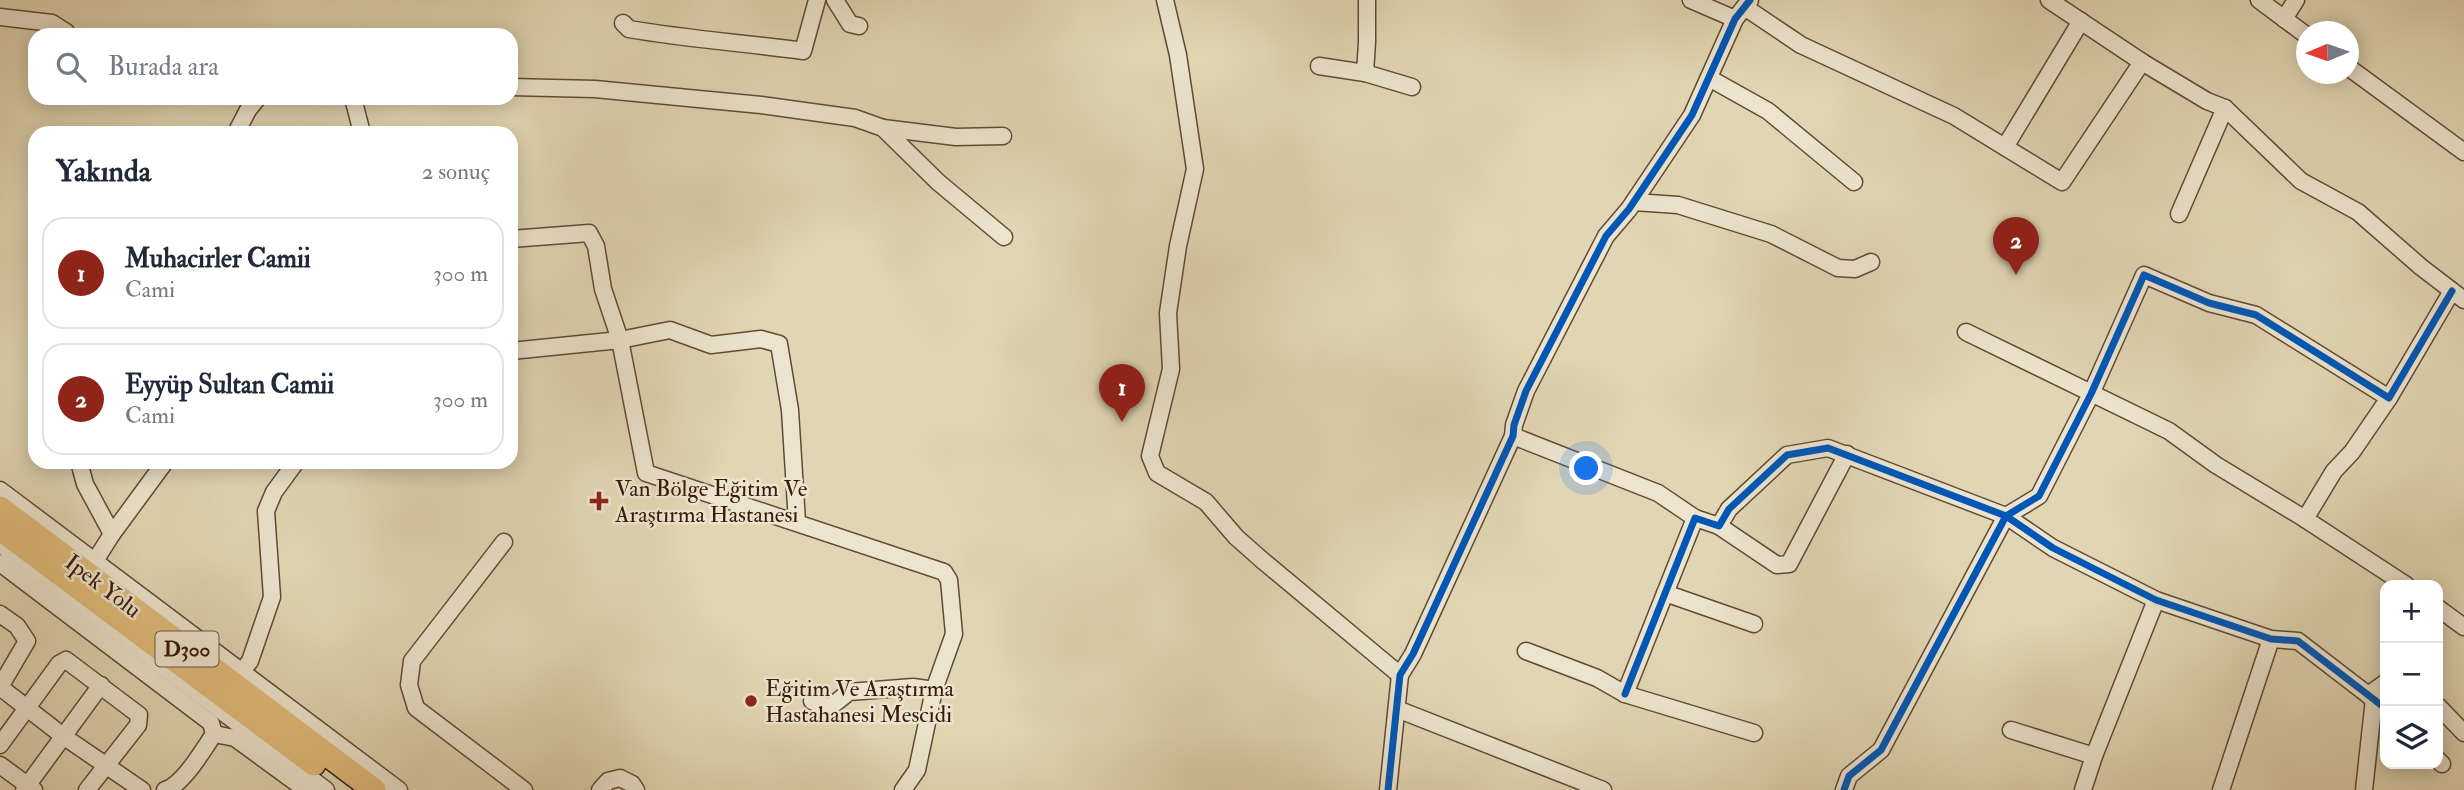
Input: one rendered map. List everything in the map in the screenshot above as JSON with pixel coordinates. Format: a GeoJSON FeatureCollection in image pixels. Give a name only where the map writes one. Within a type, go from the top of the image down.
{"type":"FeatureCollection","features":[{"type":"Feature","properties":{"kind":"highway","name":"Ipek Yolu"},"geometry":{"type":"LineString","coordinates":[[0,508],[374,790]]}},
{"type":"Feature","properties":{"kind":"highway","name":"Ipek Yolu"},"geometry":{"type":"LineString","coordinates":[[0,528],[348,790]]}},
{"type":"Feature","properties":{"kind":"street"},"geometry":{"type":"LineString","coordinates":[[623,23],[629,29],[686,39],[743,42],[803,51],[817,0]]}},
{"type":"Feature","properties":{"kind":"street"},"geometry":{"type":"LineString","coordinates":[[835,0],[850,24],[859,26]]}},
{"type":"Feature","properties":{"kind":"street"},"geometry":{"type":"LineString","coordinates":[[1165,0],[1178,55],[1195,169],[1178,246],[1168,313],[1171,369],[1150,456],[1157,474],[1206,502],[1236,537],[1400,675]]}},
{"type":"Feature","properties":{"kind":"street"},"geometry":{"type":"LineString","coordinates":[[1365,73],[1367,0]]}},
{"type":"Feature","properties":{"kind":"street"},"geometry":{"type":"LineString","coordinates":[[1691,0],[1744,9],[1801,45],[1954,116],[2063,182],[2142,62]]}},
{"type":"Feature","properties":{"kind":"street"},"geometry":{"type":"LineString","coordinates":[[2049,0],[2142,62],[2207,101],[2225,107],[2301,181],[2358,212],[2458,295],[2352,452],[2334,471],[2305,519]]}},
{"type":"Feature","properties":{"kind":"street"},"geometry":{"type":"LineString","coordinates":[[2259,0],[2296,28]]}},
{"type":"Feature","properties":{"kind":"street"},"geometry":{"type":"LineString","coordinates":[[2284,19],[2296,0]]}},
{"type":"Feature","properties":{"kind":"street"},"geometry":{"type":"LineString","coordinates":[[1388,790],[1400,675],[1413,654],[1513,436],[1525,391],[1606,236],[1634,202],[1692,115],[1744,9]]}},
{"type":"Feature","properties":{"kind":"street"},"geometry":{"type":"LineString","coordinates":[[0,17],[52,23],[60,28]]}},
{"type":"Feature","properties":{"kind":"street"},"geometry":{"type":"LineString","coordinates":[[2005,147],[2081,21]]}},
{"type":"Feature","properties":{"kind":"street"},"geometry":{"type":"LineString","coordinates":[[1320,66],[1365,73],[1412,87]]}},
{"type":"Feature","properties":{"kind":"street"},"geometry":{"type":"LineString","coordinates":[[2359,75],[2464,152]]}},
{"type":"Feature","properties":{"kind":"street"},"geometry":{"type":"LineString","coordinates":[[1709,78],[1768,111],[1854,182]]}},
{"type":"Feature","properties":{"kind":"street"},"geometry":{"type":"LineString","coordinates":[[518,87],[595,89],[706,99],[855,118],[883,128],[956,137],[1003,136]]}},
{"type":"Feature","properties":{"kind":"street"},"geometry":{"type":"LineString","coordinates":[[240,126],[252,105]]}},
{"type":"Feature","properties":{"kind":"street"},"geometry":{"type":"LineString","coordinates":[[355,105],[360,126]]}},
{"type":"Feature","properties":{"kind":"street"},"geometry":{"type":"LineString","coordinates":[[2179,214],[2225,107]]}},
{"type":"Feature","properties":{"kind":"street"},"geometry":{"type":"LineString","coordinates":[[883,128],[938,181],[1004,237]]}},
{"type":"Feature","properties":{"kind":"street"},"geometry":{"type":"LineString","coordinates":[[1634,202],[1678,205],[1771,234],[1838,268],[1855,269],[1871,262]]}},
{"type":"Feature","properties":{"kind":"street"},"geometry":{"type":"LineString","coordinates":[[518,238],[589,233],[596,246],[603,289],[620,340],[646,473],[944,572],[950,580],[954,634],[934,690],[922,756],[917,770],[903,790]]}},
{"type":"Feature","properties":{"kind":"street"},"geometry":{"type":"LineString","coordinates":[[1844,790],[1849,776],[1881,750],[2006,516],[2039,496],[2091,394],[2144,275],[2209,303],[2256,315],[2389,398]]}},
{"type":"Feature","properties":{"kind":"street"},"geometry":{"type":"LineString","coordinates":[[518,350],[620,340],[670,331],[711,345],[761,339],[779,344],[790,410],[797,522]]}},
{"type":"Feature","properties":{"kind":"street"},"geometry":{"type":"LineString","coordinates":[[1966,332],[2169,430],[2216,465],[2398,580]]}},
{"type":"Feature","properties":{"kind":"street"},"geometry":{"type":"LineString","coordinates":[[1513,436],[1657,493],[1695,518],[1719,526],[1777,565],[1789,564],[1847,454]]}},
{"type":"Feature","properties":{"kind":"street"},"geometry":{"type":"LineString","coordinates":[[1719,526],[1729,509],[1787,455],[1828,448],[2006,516],[2053,548],[2156,600],[2271,639],[2298,641],[2376,701],[2364,790]]}},
{"type":"Feature","properties":{"kind":"street"},"geometry":{"type":"LineString","coordinates":[[81,469],[85,484],[112,534]]}},
{"type":"Feature","properties":{"kind":"street"},"geometry":{"type":"LineString","coordinates":[[95,561],[160,469]]}},
{"type":"Feature","properties":{"kind":"street"},"geometry":{"type":"LineString","coordinates":[[242,673],[250,661],[272,597],[266,511],[274,492],[291,469]]}},
{"type":"Feature","properties":{"kind":"street"},"geometry":{"type":"LineString","coordinates":[[0,490],[399,790]]}},
{"type":"Feature","properties":{"kind":"street"},"geometry":{"type":"LineString","coordinates":[[1625,694],[1695,518]]}},
{"type":"Feature","properties":{"kind":"street"},"geometry":{"type":"LineString","coordinates":[[504,542],[412,661],[409,685],[416,708],[524,790]]}},
{"type":"Feature","properties":{"kind":"street"},"geometry":{"type":"LineString","coordinates":[[0,544],[326,790]]}},
{"type":"Feature","properties":{"kind":"street"},"geometry":{"type":"LineString","coordinates":[[0,563],[211,723],[214,734],[194,764],[170,789],[165,790]]}},
{"type":"Feature","properties":{"kind":"street"},"geometry":{"type":"LineString","coordinates":[[1665,593],[1754,624]]}},
{"type":"Feature","properties":{"kind":"street"},"geometry":{"type":"LineString","coordinates":[[2082,790],[2156,600]]}},
{"type":"Feature","properties":{"kind":"street"},"geometry":{"type":"LineString","coordinates":[[2443,612],[2464,627]]}},
{"type":"Feature","properties":{"kind":"street"},"geometry":{"type":"LineString","coordinates":[[0,614],[17,626],[27,641],[0,687],[62,736],[142,790]]}},
{"type":"Feature","properties":{"kind":"street"},"geometry":{"type":"LineString","coordinates":[[2221,790],[2271,639]]}},
{"type":"Feature","properties":{"kind":"street"},"geometry":{"type":"LineString","coordinates":[[1526,651],[1597,678],[1625,694],[1754,733]]}},
{"type":"Feature","properties":{"kind":"street"},"geometry":{"type":"LineString","coordinates":[[0,745],[59,664],[66,660],[139,715],[138,725],[87,790]]}},
{"type":"Feature","properties":{"kind":"street"},"geometry":{"type":"LineString","coordinates":[[0,765],[28,788],[62,736],[101,685]]}},
{"type":"Feature","properties":{"kind":"street"},"geometry":{"type":"LineString","coordinates":[[812,701],[829,708],[849,692],[913,687],[934,690]]}},
{"type":"Feature","properties":{"kind":"street"},"geometry":{"type":"LineString","coordinates":[[1397,709],[1604,790]]}},
{"type":"Feature","properties":{"kind":"street"},"geometry":{"type":"LineString","coordinates":[[2443,711],[2464,733]]}},
{"type":"Feature","properties":{"kind":"street"},"geometry":{"type":"LineString","coordinates":[[2011,730],[2094,756]]}},
{"type":"Feature","properties":{"kind":"street"},"geometry":{"type":"LineString","coordinates":[[214,734],[236,738],[306,790]]}},
{"type":"Feature","properties":{"kind":"street"},"geometry":{"type":"LineString","coordinates":[[600,790],[608,781],[621,778],[632,784],[636,790]]}},
{"type":"Feature","properties":{"kind":"cycle path"},"geometry":{"type":"LineString","coordinates":[[1388,790],[1400,675],[1413,654],[1513,436],[1526,391],[1606,236],[1629,209],[1692,115],[1735,19],[1750,0]]}},
{"type":"Feature","properties":{"kind":"cycle path"},"geometry":{"type":"LineString","coordinates":[[1844,790],[1849,776],[1881,750],[2006,516],[2039,496],[2091,394],[2144,275],[2209,303],[2256,315],[2389,398],[2452,291]]}},
{"type":"Feature","properties":{"kind":"cycle path"},"geometry":{"type":"LineString","coordinates":[[1625,694],[1695,518],[1719,526],[1729,509],[1787,455],[1828,448],[2006,516],[2053,548],[2156,600],[2271,639],[2298,641],[2382,706]]}},
{"type":"Feature","properties":{"kind":"place","name":"Eyyüp Sultan Camii"},"geometry":{"type":"Point","coordinates":[2016,275]}},
{"type":"Feature","properties":{"kind":"place","name":"Muhacirler Camii"},"geometry":{"type":"Point","coordinates":[1122,422]}},
{"type":"Feature","properties":{"kind":"place","name":"Van Bölge Eğitim Ve Araştırma Hastanesi"},"geometry":{"type":"Point","coordinates":[599,501]}},
{"type":"Feature","properties":{"kind":"place","name":"Eğitim Ve Araştırma Hastahanesi Mescidi"},"geometry":{"type":"Point","coordinates":[751,701]}}]}
